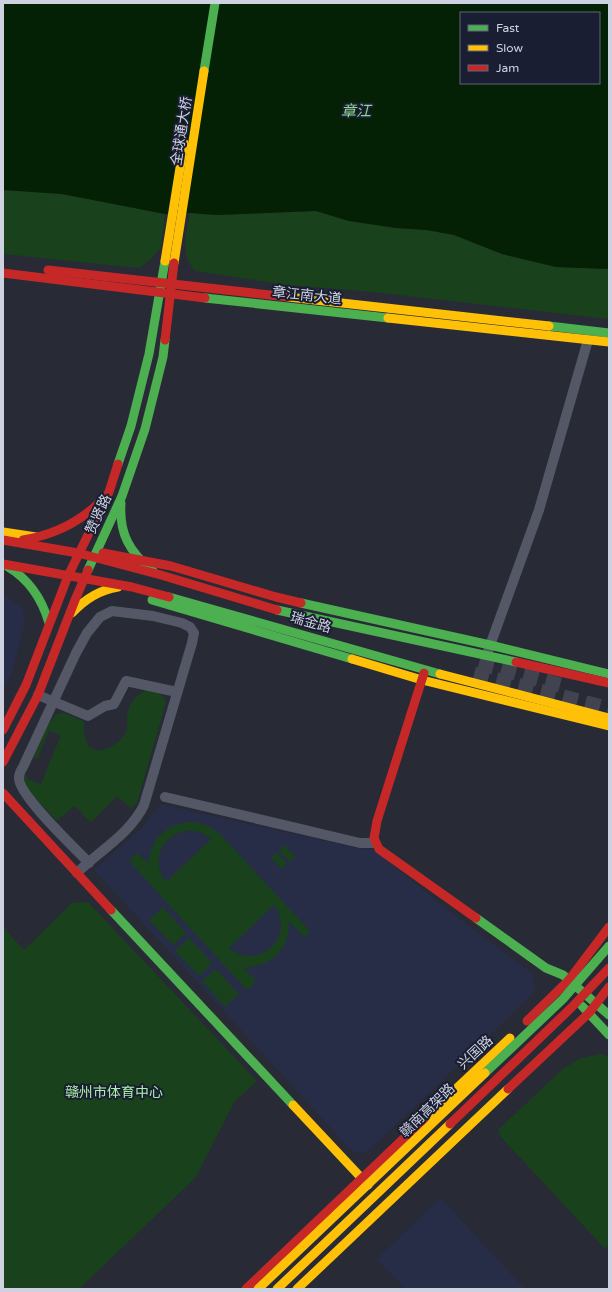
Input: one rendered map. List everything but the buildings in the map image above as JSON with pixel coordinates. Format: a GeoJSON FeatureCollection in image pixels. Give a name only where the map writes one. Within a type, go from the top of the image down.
{"type":"FeatureCollection","features":[{"type":"Feature","properties":{"kind":"main road","name":"全球通大桥"},"geometry":{"type":"LineString","coordinates":[[165,261],[207,3]]}},
{"type":"Feature","properties":{"kind":"main road","name":"全球通大桥"},"geometry":{"type":"LineString","coordinates":[[174,263],[215,3]]}},
{"type":"Feature","properties":{"kind":"main road","name":"赞贤路"},"geometry":{"type":"LineString","coordinates":[[3,730],[26,684],[66,578],[109,492],[131,426],[149,354],[165,261]]}},
{"type":"Feature","properties":{"kind":"main road","name":"赞贤路"},"geometry":{"type":"LineString","coordinates":[[3,762],[38,695],[83,581],[122,496],[145,429],[163,356],[174,263]]}},
{"type":"Feature","properties":{"kind":"main road","name":"章江南大道"},"geometry":{"type":"LineString","coordinates":[[3,265],[609,333]]}},
{"type":"Feature","properties":{"kind":"main road","name":"章江南大道"},"geometry":{"type":"LineString","coordinates":[[3,273],[170,294],[609,342]]}},
{"type":"Feature","properties":{"kind":"main road"},"geometry":{"type":"LineString","coordinates":[[6,540],[22,541],[58,532],[78,521],[95,508],[109,492]]}},
{"type":"Feature","properties":{"kind":"main road"},"geometry":{"type":"LineString","coordinates":[[122,496],[120,513],[122,530],[128,545],[140,561],[161,575]]}},
{"type":"Feature","properties":{"kind":"main road"},"geometry":{"type":"LineString","coordinates":[[3,532],[38,538],[79,551]]}},
{"type":"Feature","properties":{"kind":"main road","name":"瑞金路"},"geometry":{"type":"LineString","coordinates":[[6,540],[95,554],[270,608],[609,684]]}},
{"type":"Feature","properties":{"kind":"main road"},"geometry":{"type":"LineString","coordinates":[[95,554],[171,566],[276,597],[609,674]]}},
{"type":"Feature","properties":{"kind":"main road"},"geometry":{"type":"LineString","coordinates":[[3,567],[20,575],[66,578]]}},
{"type":"Feature","properties":{"kind":"main road","name":"瑞金路"},"geometry":{"type":"LineString","coordinates":[[3,567],[83,581],[132,587],[425,670],[609,718]]}},
{"type":"Feature","properties":{"kind":"main road"},"geometry":{"type":"LineString","coordinates":[[20,575],[37,594],[49,623]]}},
{"type":"Feature","properties":{"kind":"main road"},"geometry":{"type":"LineString","coordinates":[[83,581],[163,603],[422,680],[609,726]]}},
{"type":"Feature","properties":{"kind":"main road"},"geometry":{"type":"LineString","coordinates":[[66,622],[83,601],[98,592],[109,588],[123,586],[132,587]]}},
{"type":"Feature","properties":{"kind":"main road"},"geometry":{"type":"LineString","coordinates":[[270,608],[471,662]]}},
{"type":"Feature","properties":{"kind":"main road"},"geometry":{"type":"LineString","coordinates":[[267,624],[474,674]]}},
{"type":"Feature","properties":{"kind":"main road"},"geometry":{"type":"LineString","coordinates":[[425,670],[377,821],[373,836],[375,843],[379,849],[546,968],[563,975],[566,984],[609,1035]]}},
{"type":"Feature","properties":{"kind":"main road"},"geometry":{"type":"LineString","coordinates":[[3,793],[386,1205]]}},
{"type":"Feature","properties":{"kind":"main road","name":"兴国路"},"geometry":{"type":"LineString","coordinates":[[246,1289],[566,984],[609,927]]}},
{"type":"Feature","properties":{"kind":"main road","name":"赣南高架路"},"geometry":{"type":"LineString","coordinates":[[258,1289],[563,999],[609,946]]}},
{"type":"Feature","properties":{"kind":"main road","name":"赣南高架路"},"geometry":{"type":"LineString","coordinates":[[277,1289],[374,1198],[548,1030],[609,968]]}},
{"type":"Feature","properties":{"kind":"main road"},"geometry":{"type":"LineString","coordinates":[[566,984],[597,1004],[609,1015]]}},
{"type":"Feature","properties":{"kind":"main road"},"geometry":{"type":"LineString","coordinates":[[297,1289],[589,1013],[609,988]]}},
{"type":"Feature","properties":{"kind":"street"},"geometry":{"type":"LineString","coordinates":[[486,656],[539,510],[588,340]]}},
{"type":"Feature","properties":{"kind":"street"},"geometry":{"type":"LineString","coordinates":[[77,873],[89,863],[134,822],[144,805],[194,633],[190,627],[182,623],[153,616],[112,611],[100,617],[87,633],[76,653],[18,779],[23,792],[89,863]]}},
{"type":"Feature","properties":{"kind":"street"},"geometry":{"type":"LineString","coordinates":[[38,695],[88,716],[105,706],[114,704],[126,681],[177,692]]}},
{"type":"Feature","properties":{"kind":"street"},"geometry":{"type":"LineString","coordinates":[[165,797],[360,844],[375,843]]}},
{"type":"Feature","properties":{"kind":"shaded area"},"geometry":{"type":"Polygon","coordinates":[[[3,595],[22,607],[25,623],[13,670],[3,690],[3,595]]]}},
{"type":"Feature","properties":{"kind":"shaded area"},"geometry":{"type":"Polygon","coordinates":[[[160,804],[357,848],[373,849],[453,914],[533,974],[536,991],[368,1151],[358,1154],[351,1150],[94,870],[143,827],[160,804]]]}},
{"type":"Feature","properties":{"kind":"shaded area"},"geometry":{"type":"Polygon","coordinates":[[[441,1198],[525,1289],[405,1289],[376,1259],[441,1198]]]}},
{"type":"Feature","properties":{"kind":"green space"},"geometry":{"type":"Polygon","coordinates":[[[3,190],[62,194],[165,214],[161,247],[152,258],[139,268],[3,254],[3,190]]]}},
{"type":"Feature","properties":{"kind":"green space"},"geometry":{"type":"Polygon","coordinates":[[[316,211],[349,221],[396,228],[427,230],[454,235],[502,254],[556,267],[609,269],[609,319],[372,292],[288,285],[195,271],[187,258],[185,244],[190,213],[216,215],[316,211]]]}},
{"type":"Feature","properties":{"kind":"green space"},"geometry":{"type":"Polygon","coordinates":[[[146,691],[158,693],[166,702],[137,803],[131,808],[118,797],[115,798],[91,822],[86,819],[79,809],[74,806],[56,820],[27,790],[23,775],[26,775],[27,779],[41,784],[61,735],[49,731],[37,759],[34,757],[52,719],[61,713],[82,720],[84,724],[84,734],[89,747],[98,750],[105,749],[113,746],[123,737],[127,730],[128,713],[132,701],[138,695],[146,691]]]}},
{"type":"Feature","properties":{"kind":"green space"},"geometry":{"type":"Polygon","coordinates":[[[193,822],[201,824],[220,834],[310,931],[304,937],[289,921],[286,940],[277,955],[263,964],[244,968],[256,981],[247,990],[129,861],[137,853],[148,863],[156,840],[166,830],[180,824],[193,822]],[[184,831],[169,839],[160,852],[159,867],[166,882],[211,839],[199,832],[184,831]],[[274,905],[229,948],[240,954],[252,956],[262,953],[271,947],[278,939],[281,928],[280,917],[274,905]]]}},
{"type":"Feature","properties":{"kind":"green space"},"geometry":{"type":"Polygon","coordinates":[[[285,845],[295,857],[290,862],[279,851],[285,845]]]}},
{"type":"Feature","properties":{"kind":"green space"},"geometry":{"type":"Polygon","coordinates":[[[277,853],[287,864],[282,869],[271,858],[277,853]]]}},
{"type":"Feature","properties":{"kind":"green space","name":"赣州市体育中心"},"geometry":{"type":"Polygon","coordinates":[[[88,902],[257,1081],[234,1102],[196,1177],[79,1289],[3,1289],[3,927],[24,950],[72,903],[88,902]]]}},
{"type":"Feature","properties":{"kind":"green space"},"geometry":{"type":"Polygon","coordinates":[[[163,907],[186,933],[173,945],[149,920],[163,907]]]}},
{"type":"Feature","properties":{"kind":"green space"},"geometry":{"type":"Polygon","coordinates":[[[189,938],[212,963],[199,976],[175,951],[189,938]]]}},
{"type":"Feature","properties":{"kind":"green space"},"geometry":{"type":"Polygon","coordinates":[[[216,969],[239,994],[225,1007],[202,981],[216,969]]]}},
{"type":"Feature","properties":{"kind":"green space"},"geometry":{"type":"Polygon","coordinates":[[[601,1054],[609,1057],[609,1244],[605,1249],[501,1137],[498,1130],[564,1068],[581,1058],[601,1054]]]}},
{"type":"Feature","properties":{"kind":"water","name":"章江"},"geometry":{"type":"Polygon","coordinates":[[[3,3],[609,3],[609,269],[556,267],[502,254],[454,235],[427,230],[396,228],[349,221],[316,211],[216,215],[190,213],[165,214],[62,194],[3,190],[3,3]]]}},
{"type":"Feature","properties":{"kind":"tunnel"},"geometry":{"type":"LineString","coordinates":[[479,663],[567,687]]}},
{"type":"Feature","properties":{"kind":"tunnel"},"geometry":{"type":"LineString","coordinates":[[474,674],[609,709]]}},
{"type":"Feature","properties":{"kind":"traffic: fast"},"geometry":{"type":"LineString","coordinates":[[204,71],[215,3]]}},
{"type":"Feature","properties":{"kind":"traffic: fast"},"geometry":{"type":"LineString","coordinates":[[118,464],[131,426],[149,354],[165,261]]}},
{"type":"Feature","properties":{"kind":"traffic: fast"},"geometry":{"type":"LineString","coordinates":[[205,298],[388,318]]}},
{"type":"Feature","properties":{"kind":"traffic: fast"},"geometry":{"type":"LineString","coordinates":[[549,326],[609,333]]}},
{"type":"Feature","properties":{"kind":"traffic: fast"},"geometry":{"type":"LineString","coordinates":[[88,570],[122,496],[145,429],[163,357],[165,340]]}},
{"type":"Feature","properties":{"kind":"traffic: fast"},"geometry":{"type":"LineString","coordinates":[[121,503],[122,524],[127,541],[138,557],[153,571]]}},
{"type":"Feature","properties":{"kind":"traffic: fast"},"geometry":{"type":"LineString","coordinates":[[8,567],[29,584],[39,598],[49,623]]}},
{"type":"Feature","properties":{"kind":"traffic: fast"},"geometry":{"type":"LineString","coordinates":[[169,597],[440,674]]}},
{"type":"Feature","properties":{"kind":"traffic: fast"},"geometry":{"type":"LineString","coordinates":[[152,600],[352,659]]}},
{"type":"Feature","properties":{"kind":"traffic: fast"},"geometry":{"type":"LineString","coordinates":[[301,603],[490,645],[609,674]]}},
{"type":"Feature","properties":{"kind":"traffic: fast"},"geometry":{"type":"LineString","coordinates":[[277,610],[516,662]]}},
{"type":"Feature","properties":{"kind":"traffic: fast"},"geometry":{"type":"LineString","coordinates":[[111,910],[293,1105]]}},
{"type":"Feature","properties":{"kind":"traffic: fast"},"geometry":{"type":"LineString","coordinates":[[476,918],[546,968],[563,975],[609,1015]]}},
{"type":"Feature","properties":{"kind":"traffic: fast"},"geometry":{"type":"LineString","coordinates":[[485,1073],[563,999],[609,946]]}},
{"type":"Feature","properties":{"kind":"traffic: fast"},"geometry":{"type":"LineString","coordinates":[[582,1006],[609,1035]]}},
{"type":"Feature","properties":{"kind":"traffic: slow"},"geometry":{"type":"LineString","coordinates":[[174,263],[204,71]]}},
{"type":"Feature","properties":{"kind":"traffic: slow"},"geometry":{"type":"LineString","coordinates":[[165,261],[184,143]]}},
{"type":"Feature","properties":{"kind":"traffic: slow"},"geometry":{"type":"LineString","coordinates":[[288,297],[549,326]]}},
{"type":"Feature","properties":{"kind":"traffic: slow"},"geometry":{"type":"LineString","coordinates":[[388,318],[609,342]]}},
{"type":"Feature","properties":{"kind":"traffic: slow"},"geometry":{"type":"LineString","coordinates":[[3,532],[36,537]]}},
{"type":"Feature","properties":{"kind":"traffic: slow"},"geometry":{"type":"LineString","coordinates":[[72,613],[82,603],[93,596],[105,590],[118,587]]}},
{"type":"Feature","properties":{"kind":"traffic: slow"},"geometry":{"type":"LineString","coordinates":[[352,659],[422,680],[609,726]]}},
{"type":"Feature","properties":{"kind":"traffic: slow"},"geometry":{"type":"LineString","coordinates":[[440,674],[609,718]]}},
{"type":"Feature","properties":{"kind":"traffic: slow"},"geometry":{"type":"LineString","coordinates":[[424,1119],[510,1038]]}},
{"type":"Feature","properties":{"kind":"traffic: slow"},"geometry":{"type":"LineString","coordinates":[[258,1289],[485,1073]]}},
{"type":"Feature","properties":{"kind":"traffic: slow"},"geometry":{"type":"LineString","coordinates":[[297,1289],[508,1089]]}},
{"type":"Feature","properties":{"kind":"traffic: slow"},"geometry":{"type":"LineString","coordinates":[[293,1105],[368,1185]]}},
{"type":"Feature","properties":{"kind":"traffic: slow"},"geometry":{"type":"LineString","coordinates":[[277,1289],[450,1124]]}},
{"type":"Feature","properties":{"kind":"traffic: jam"},"geometry":{"type":"LineString","coordinates":[[165,340],[174,263]]}},
{"type":"Feature","properties":{"kind":"traffic: jam"},"geometry":{"type":"LineString","coordinates":[[48,270],[288,297]]}},
{"type":"Feature","properties":{"kind":"traffic: jam"},"geometry":{"type":"LineString","coordinates":[[3,273],[205,298]]}},
{"type":"Feature","properties":{"kind":"traffic: jam"},"geometry":{"type":"LineString","coordinates":[[3,730],[26,685],[68,576],[109,492],[118,464]]}},
{"type":"Feature","properties":{"kind":"traffic: jam"},"geometry":{"type":"LineString","coordinates":[[23,540],[64,528],[82,517],[99,503]]}},
{"type":"Feature","properties":{"kind":"traffic: jam"},"geometry":{"type":"LineString","coordinates":[[3,540],[78,553],[161,575],[277,610]]}},
{"type":"Feature","properties":{"kind":"traffic: jam"},"geometry":{"type":"LineString","coordinates":[[103,553],[171,566],[301,603]]}},
{"type":"Feature","properties":{"kind":"traffic: jam"},"geometry":{"type":"LineString","coordinates":[[3,564],[132,587],[169,597]]}},
{"type":"Feature","properties":{"kind":"traffic: jam"},"geometry":{"type":"LineString","coordinates":[[3,762],[38,695],[88,570]]}},
{"type":"Feature","properties":{"kind":"traffic: jam"},"geometry":{"type":"LineString","coordinates":[[516,662],[609,683]]}},
{"type":"Feature","properties":{"kind":"traffic: jam"},"geometry":{"type":"LineString","coordinates":[[424,673],[377,821],[374,838],[379,849],[476,918]]}},
{"type":"Feature","properties":{"kind":"traffic: jam"},"geometry":{"type":"LineString","coordinates":[[3,793],[111,910]]}},
{"type":"Feature","properties":{"kind":"traffic: jam"},"geometry":{"type":"LineString","coordinates":[[527,1021],[569,980],[609,927]]}},
{"type":"Feature","properties":{"kind":"traffic: jam"},"geometry":{"type":"LineString","coordinates":[[450,1124],[571,1008],[609,968]]}},
{"type":"Feature","properties":{"kind":"traffic: jam"},"geometry":{"type":"LineString","coordinates":[[508,1089],[589,1013],[609,987]]}},
{"type":"Feature","properties":{"kind":"traffic: jam"},"geometry":{"type":"LineString","coordinates":[[246,1289],[424,1119]]}}]}
